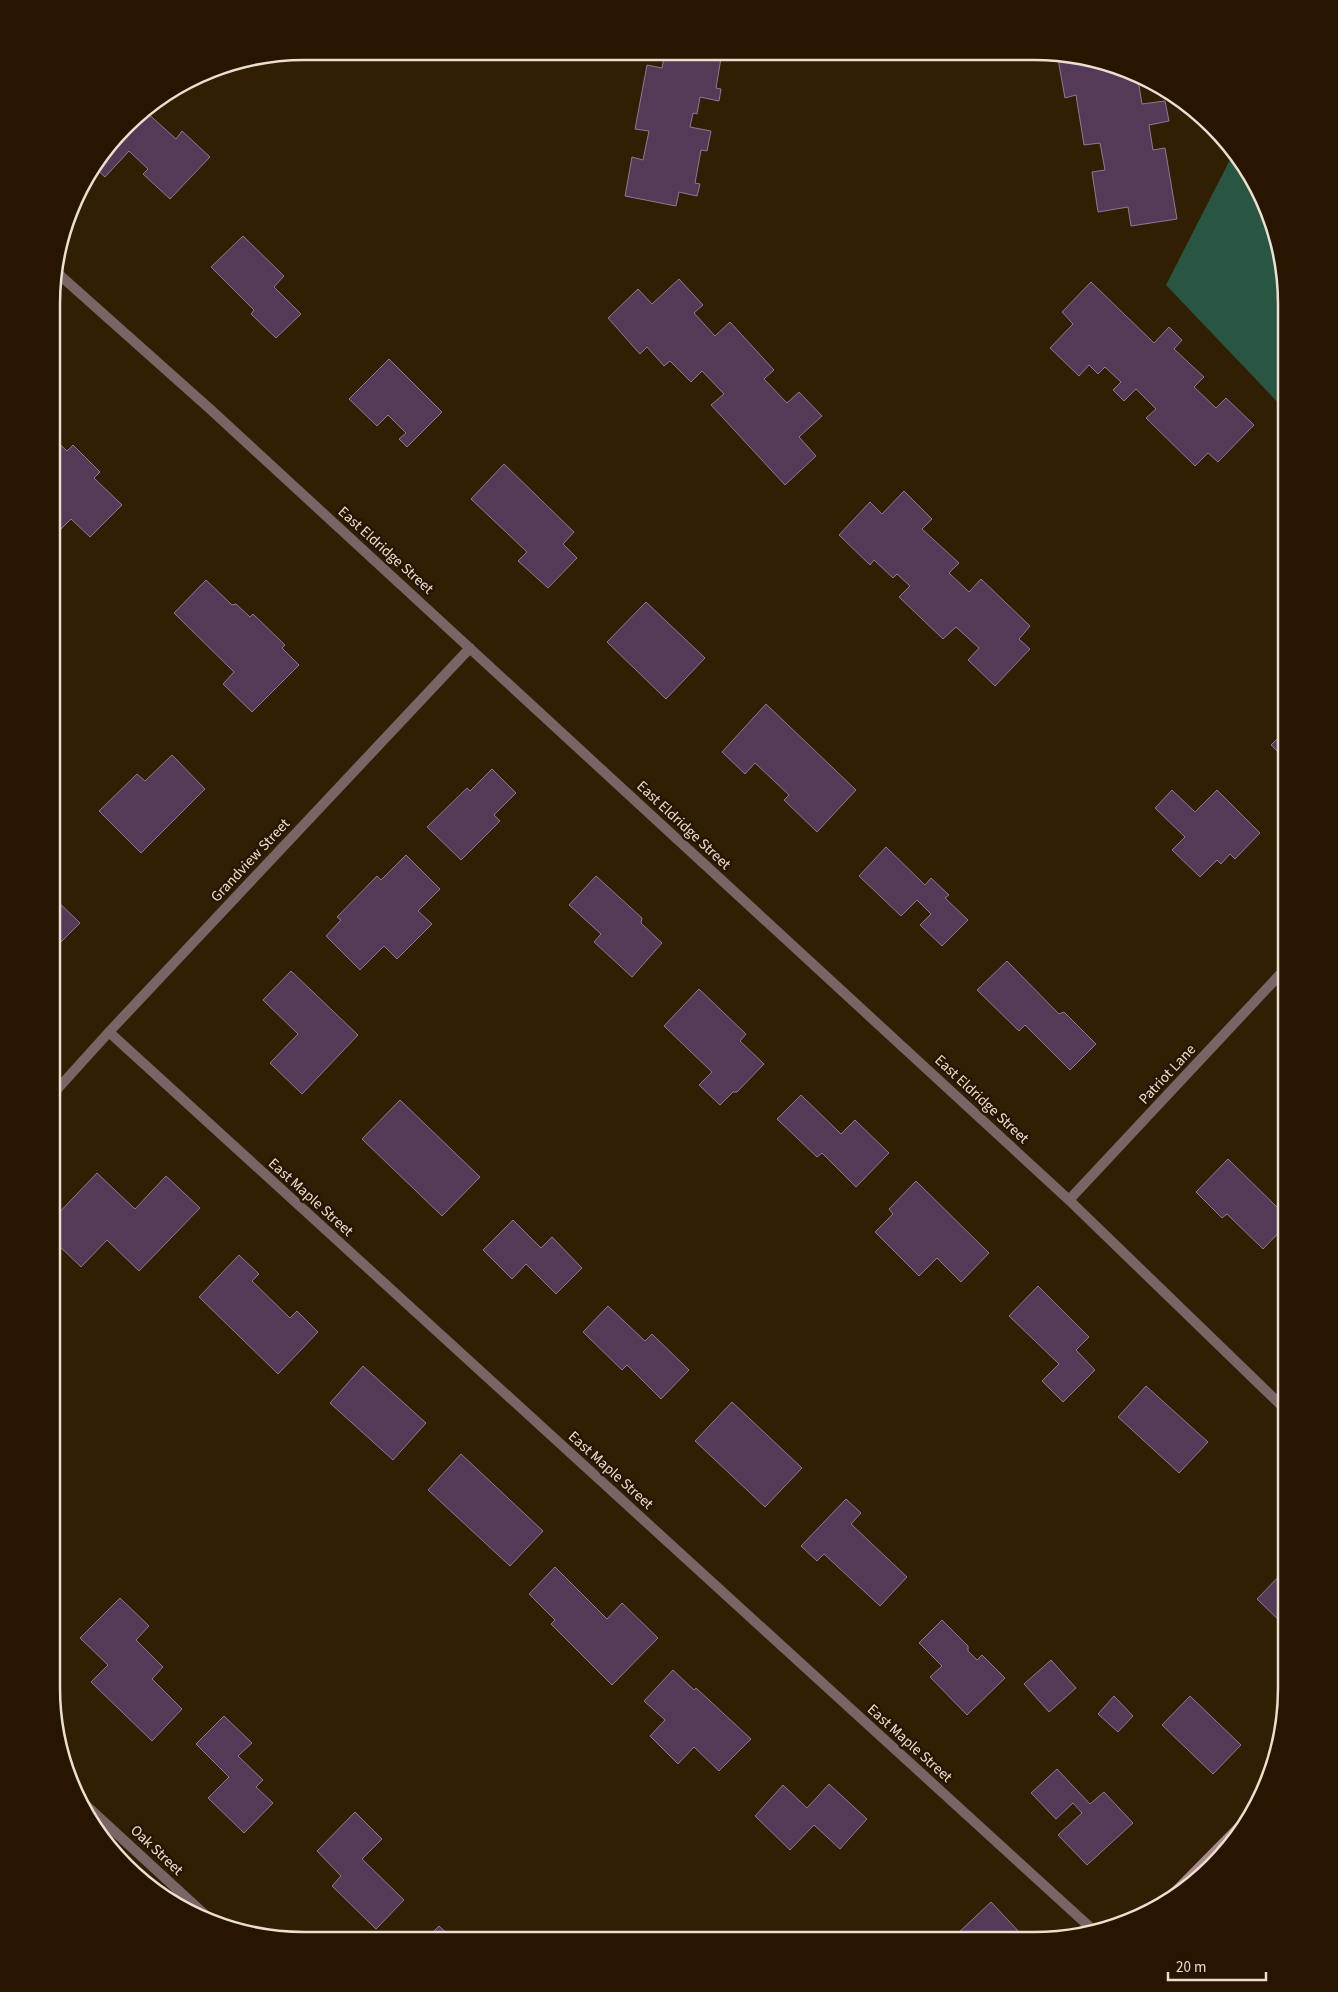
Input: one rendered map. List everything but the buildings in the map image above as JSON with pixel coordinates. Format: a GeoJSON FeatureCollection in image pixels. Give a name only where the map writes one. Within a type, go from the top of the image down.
{"type":"FeatureCollection","features":[{"type":"Feature","properties":{"kind":"street","name":"East Eldridge Street"},"geometry":{"type":"LineString","coordinates":[[62,277],[210,409],[1069,1200],[1278,1402]]}},
{"type":"Feature","properties":{"kind":"street","name":"Grandview Street"},"geometry":{"type":"LineString","coordinates":[[60,1086],[470,648]]}},
{"type":"Feature","properties":{"kind":"street","name":"Patriot Lane"},"geometry":{"type":"LineString","coordinates":[[1069,1200],[1278,977]]}},
{"type":"Feature","properties":{"kind":"street","name":"East Maple Street"},"geometry":{"type":"LineString","coordinates":[[109,1032],[1088,1926]]}},
{"type":"Feature","properties":{"kind":"street","name":"Oak Street"},"geometry":{"type":"LineString","coordinates":[[95,1814],[197,1907]]}},
{"type":"Feature","properties":{"kind":"street"},"geometry":{"type":"LineString","coordinates":[[1193,1874],[1221,1845]]}},
{"type":"Feature","properties":{"kind":"green space"},"geometry":{"type":"Polygon","coordinates":[[[1231,159],[1253,196],[1265,225],[1273,256],[1278,304],[1278,403],[1166,285],[1231,159]]]}}]}
